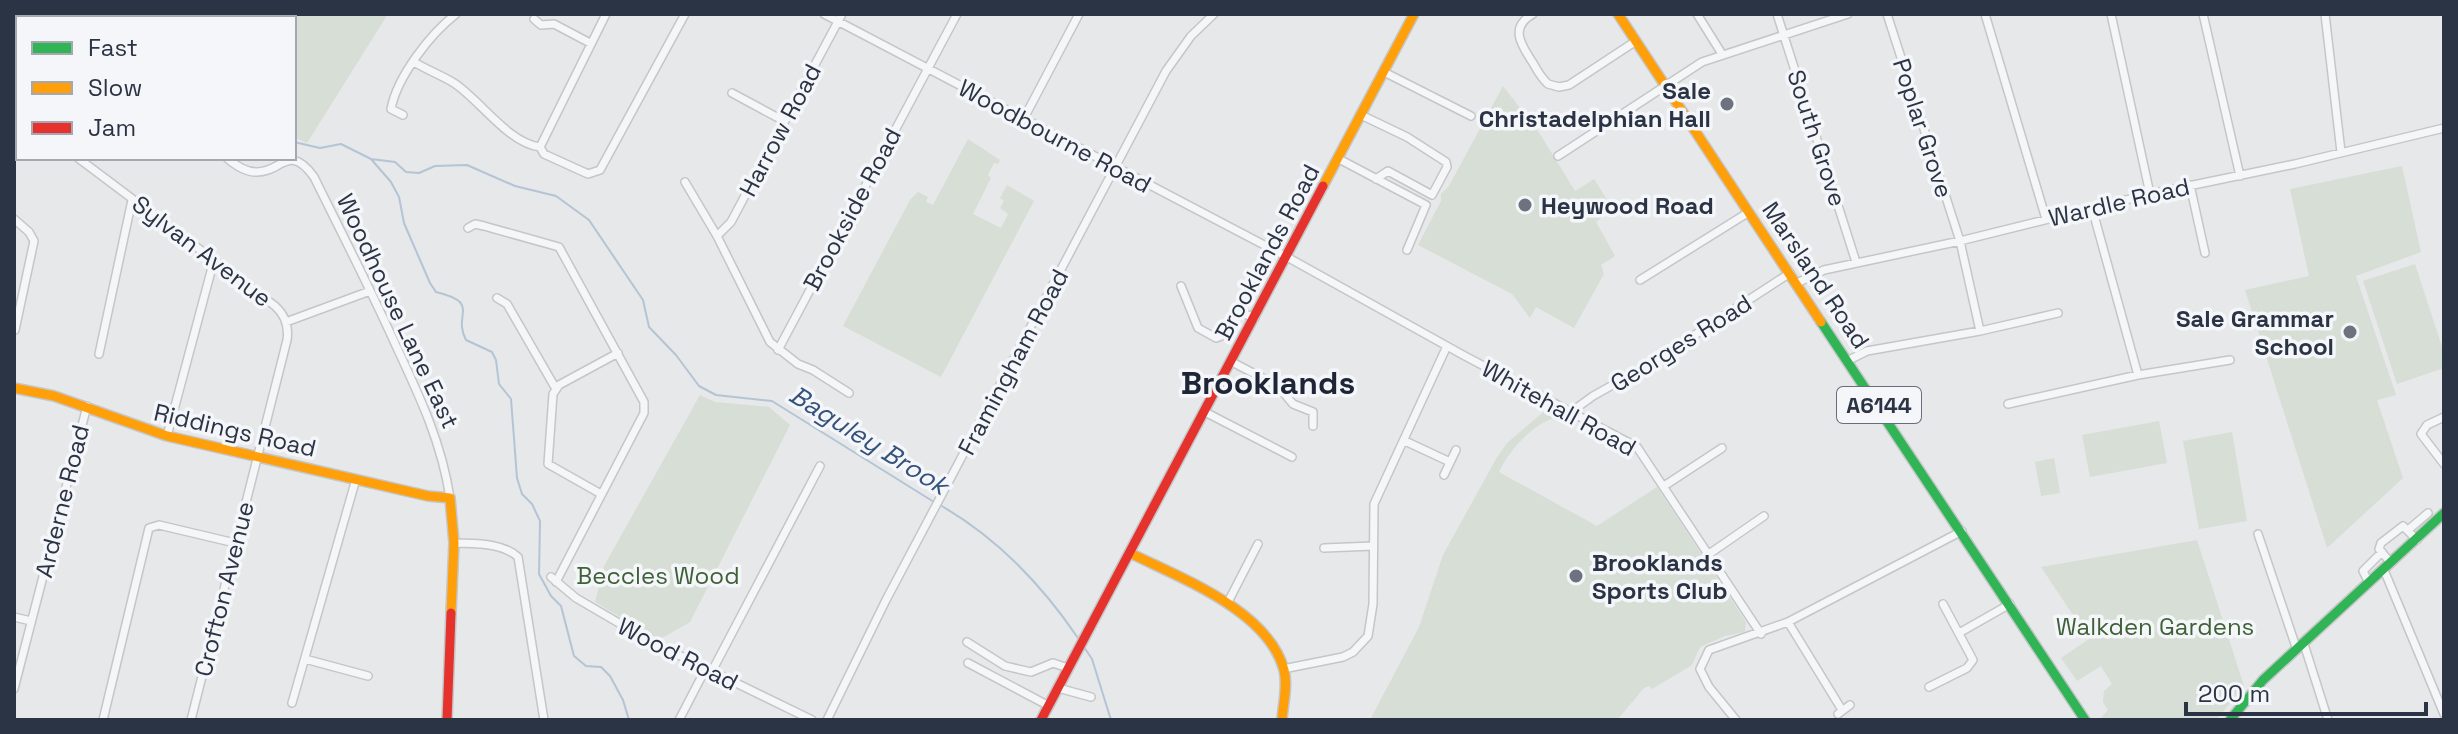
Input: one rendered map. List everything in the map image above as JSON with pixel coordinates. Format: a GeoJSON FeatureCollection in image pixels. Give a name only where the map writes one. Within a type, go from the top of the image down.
{"type":"FeatureCollection","features":[{"type":"Feature","properties":{"kind":"street"},"geometry":{"type":"LineString","coordinates":[[403,115],[387,109],[396,86],[433,33],[456,14]]}},
{"type":"Feature","properties":{"kind":"street"},"geometry":{"type":"LineString","coordinates":[[540,147],[606,14]]}},
{"type":"Feature","properties":{"kind":"street"},"geometry":{"type":"LineString","coordinates":[[540,147],[544,154],[588,174],[600,170],[685,14]]}},
{"type":"Feature","properties":{"kind":"street","name":"Woodbourne Road"},"geometry":{"type":"LineString","coordinates":[[824,14],[840,18],[1023,120],[1287,257]]}},
{"type":"Feature","properties":{"kind":"street","name":"Brookside Road"},"geometry":{"type":"LineString","coordinates":[[778,350],[957,14]]}},
{"type":"Feature","properties":{"kind":"street"},"geometry":{"type":"LineString","coordinates":[[1023,120],[1079,14]]}},
{"type":"Feature","properties":{"kind":"street","name":"Framingham Road"},"geometry":{"type":"LineString","coordinates":[[827,720],[931,514],[1166,71],[1191,36],[1214,14]]}},
{"type":"Feature","properties":{"kind":"street","name":"Brooklands Road"},"geometry":{"type":"LineString","coordinates":[[1041,720],[1414,14]]}},
{"type":"Feature","properties":{"kind":"street"},"geometry":{"type":"LineString","coordinates":[[1533,14],[1521,24],[1517,34],[1519,44],[1548,84],[1559,87],[1569,85],[1636,41]]}},
{"type":"Feature","properties":{"kind":"street","name":"Marsland Road"},"geometry":{"type":"LineString","coordinates":[[1618,14],[2085,720]]}},
{"type":"Feature","properties":{"kind":"street"},"geometry":{"type":"LineString","coordinates":[[1697,14],[1722,54]]}},
{"type":"Feature","properties":{"kind":"street","name":"South Grove"},"geometry":{"type":"LineString","coordinates":[[1777,14],[1856,262]]}},
{"type":"Feature","properties":{"kind":"street"},"geometry":{"type":"LineString","coordinates":[[1558,156],[1702,62],[1848,14]]}},
{"type":"Feature","properties":{"kind":"street","name":"Poplar Grove"},"geometry":{"type":"LineString","coordinates":[[1887,14],[1960,241],[1980,331]]}},
{"type":"Feature","properties":{"kind":"street"},"geometry":{"type":"LineString","coordinates":[[1985,14],[2046,219]]}},
{"type":"Feature","properties":{"kind":"street"},"geometry":{"type":"LineString","coordinates":[[2111,14],[2150,194]]}},
{"type":"Feature","properties":{"kind":"street"},"geometry":{"type":"LineString","coordinates":[[2203,14],[2240,176]]}},
{"type":"Feature","properties":{"kind":"street"},"geometry":{"type":"LineString","coordinates":[[2325,14],[2341,152]]}},
{"type":"Feature","properties":{"kind":"street","name":"Harrow Road"},"geometry":{"type":"LineString","coordinates":[[717,236],[731,222],[840,18]]}},
{"type":"Feature","properties":{"kind":"street"},"geometry":{"type":"LineString","coordinates":[[538,34],[537,22],[554,24],[590,43]]}},
{"type":"Feature","properties":{"kind":"street"},"geometry":{"type":"LineString","coordinates":[[414,62],[453,83],[504,128],[540,147]]}},
{"type":"Feature","properties":{"kind":"street"},"geometry":{"type":"LineString","coordinates":[[1384,72],[1471,116]]}},
{"type":"Feature","properties":{"kind":"street"},"geometry":{"type":"LineString","coordinates":[[732,93],[784,121]]}},
{"type":"Feature","properties":{"kind":"street"},"geometry":{"type":"LineString","coordinates":[[1361,115],[1407,137],[1446,162],[1447,167],[1432,195],[1388,171],[1376,179]]}},
{"type":"Feature","properties":{"kind":"street","name":"Wardle Road"},"geometry":{"type":"LineString","coordinates":[[1797,283],[1812,274],[1856,262],[1960,241],[2150,194],[2444,128]]}},
{"type":"Feature","properties":{"kind":"street"},"geometry":{"type":"LineString","coordinates":[[1339,159],[1426,205],[1407,250]]}},
{"type":"Feature","properties":{"kind":"street","name":"Sylvan Avenue"},"geometry":{"type":"LineString","coordinates":[[81,160],[275,306],[286,322],[287,340],[257,457]]}},
{"type":"Feature","properties":{"kind":"street","name":"Woodhouse Lane East"},"geometry":{"type":"LineString","coordinates":[[229,160],[238,167],[254,172],[262,172],[287,160],[301,164],[314,177],[435,434],[450,498],[454,543],[447,720]]}},
{"type":"Feature","properties":{"kind":"street"},"geometry":{"type":"LineString","coordinates":[[685,182],[717,236],[763,331],[778,350],[849,393]]}},
{"type":"Feature","properties":{"kind":"street"},"geometry":{"type":"LineString","coordinates":[[2190,185],[2205,253]]}},
{"type":"Feature","properties":{"kind":"street"},"geometry":{"type":"LineString","coordinates":[[99,354],[132,200]]}},
{"type":"Feature","properties":{"kind":"street"},"geometry":{"type":"LineString","coordinates":[[2092,208],[2138,375]]}},
{"type":"Feature","properties":{"kind":"street"},"geometry":{"type":"LineString","coordinates":[[1640,280],[1749,212]]}},
{"type":"Feature","properties":{"kind":"street"},"geometry":{"type":"LineString","coordinates":[[14,219],[34,241],[15,330]]}},
{"type":"Feature","properties":{"kind":"street"},"geometry":{"type":"LineString","coordinates":[[468,228],[475,224],[559,247],[644,402],[645,410],[601,494],[548,464],[556,389],[507,304],[497,298]]}},
{"type":"Feature","properties":{"kind":"street","name":"Whitehall Road"},"geometry":{"type":"LineString","coordinates":[[1287,257],[1637,447],[1761,634]]}},
{"type":"Feature","properties":{"kind":"street"},"geometry":{"type":"LineString","coordinates":[[167,436],[214,260]]}},
{"type":"Feature","properties":{"kind":"street","name":"Georges Road"},"geometry":{"type":"LineString","coordinates":[[1571,412],[1790,273]]}},
{"type":"Feature","properties":{"kind":"street"},"geometry":{"type":"LineString","coordinates":[[1181,286],[1198,328],[1216,338],[1229,333],[1235,310],[1255,318]]}},
{"type":"Feature","properties":{"kind":"street"},"geometry":{"type":"LineString","coordinates":[[286,322],[370,291]]}},
{"type":"Feature","properties":{"kind":"street"},"geometry":{"type":"LineString","coordinates":[[1849,360],[1867,351],[1980,331],[2058,313]]}},
{"type":"Feature","properties":{"kind":"street"},"geometry":{"type":"LineString","coordinates":[[1283,669],[1343,657],[1353,652],[1368,636],[1373,604],[1374,504],[1447,346]]}},
{"type":"Feature","properties":{"kind":"street"},"geometry":{"type":"LineString","coordinates":[[556,389],[618,353]]}},
{"type":"Feature","properties":{"kind":"street"},"geometry":{"type":"LineString","coordinates":[[2008,404],[2138,375],[2230,360]]}},
{"type":"Feature","properties":{"kind":"street"},"geometry":{"type":"LineString","coordinates":[[1232,362],[1278,386],[1293,404],[1313,412],[1313,426]]}},
{"type":"Feature","properties":{"kind":"street","name":"Riddings Road"},"geometry":{"type":"LineString","coordinates":[[14,388],[87,406],[141,429],[167,436],[428,496],[450,498]]}},
{"type":"Feature","properties":{"kind":"street","name":"Arderne Road"},"geometry":{"type":"LineString","coordinates":[[14,689],[87,406]]}},
{"type":"Feature","properties":{"kind":"street"},"geometry":{"type":"LineString","coordinates":[[1205,412],[1292,457]]}},
{"type":"Feature","properties":{"kind":"street"},"geometry":{"type":"LineString","coordinates":[[2444,417],[2427,425],[2421,434],[2444,464]]}},
{"type":"Feature","properties":{"kind":"street"},"geometry":{"type":"LineString","coordinates":[[1405,441],[1450,462]]}},
{"type":"Feature","properties":{"kind":"street"},"geometry":{"type":"LineString","coordinates":[[1664,486],[1722,448]]}},
{"type":"Feature","properties":{"kind":"street"},"geometry":{"type":"LineString","coordinates":[[1444,475],[1456,450]]}},
{"type":"Feature","properties":{"kind":"street","name":"Crofton Avenue"},"geometry":{"type":"LineString","coordinates":[[191,720],[257,457]]}},
{"type":"Feature","properties":{"kind":"street"},"geometry":{"type":"LineString","coordinates":[[679,720],[820,466]]}},
{"type":"Feature","properties":{"kind":"street"},"geometry":{"type":"LineString","coordinates":[[292,703],[356,479]]}},
{"type":"Feature","properties":{"kind":"street","name":"Wood Road"},"geometry":{"type":"LineString","coordinates":[[601,494],[553,579],[576,598],[609,618],[708,671],[812,720]]}},
{"type":"Feature","properties":{"kind":"street"},"geometry":{"type":"LineString","coordinates":[[2230,720],[2250,693],[2444,513]]}},
{"type":"Feature","properties":{"kind":"street"},"geometry":{"type":"LineString","coordinates":[[2408,530],[2425,515],[2431,526]]}},
{"type":"Feature","properties":{"kind":"street"},"geometry":{"type":"LineString","coordinates":[[1709,554],[1764,516]]}},
{"type":"Feature","properties":{"kind":"street"},"geometry":{"type":"LineString","coordinates":[[103,720],[149,528],[159,525],[235,543]]}},
{"type":"Feature","properties":{"kind":"street"},"geometry":{"type":"LineString","coordinates":[[2417,540],[2408,530],[2399,527],[2379,546],[2444,714]]}},
{"type":"Feature","properties":{"kind":"street"},"geometry":{"type":"LineString","coordinates":[[1736,720],[1709,687],[1700,669],[1709,650],[1788,622],[1962,531]]}},
{"type":"Feature","properties":{"kind":"street"},"geometry":{"type":"LineString","coordinates":[[2258,534],[2328,720]]}},
{"type":"Feature","properties":{"kind":"street"},"geometry":{"type":"LineString","coordinates":[[454,543],[501,548],[514,553],[519,560],[544,720]]}},
{"type":"Feature","properties":{"kind":"street"},"geometry":{"type":"LineString","coordinates":[[1227,604],[1258,544]]}},
{"type":"Feature","properties":{"kind":"street"},"geometry":{"type":"LineString","coordinates":[[1324,548],[1373,546]]}},
{"type":"Feature","properties":{"kind":"street"},"geometry":{"type":"LineString","coordinates":[[2369,583],[2363,571],[2382,552]]}},
{"type":"Feature","properties":{"kind":"street"},"geometry":{"type":"LineString","coordinates":[[1130,553],[1227,604],[1248,617],[1266,636],[1283,669],[1282,720]]}},
{"type":"Feature","properties":{"kind":"street"},"geometry":{"type":"LineString","coordinates":[[1929,687],[1972,664],[1973,660],[1943,604]]}},
{"type":"Feature","properties":{"kind":"street"},"geometry":{"type":"LineString","coordinates":[[1959,633],[2010,604]]}},
{"type":"Feature","properties":{"kind":"street"},"geometry":{"type":"LineString","coordinates":[[14,617],[31,621]]}},
{"type":"Feature","properties":{"kind":"street"},"geometry":{"type":"LineString","coordinates":[[1788,622],[1840,712],[1850,705]]}},
{"type":"Feature","properties":{"kind":"street"},"geometry":{"type":"LineString","coordinates":[[967,642],[1005,666],[1031,672],[1053,663],[1068,668]]}},
{"type":"Feature","properties":{"kind":"street"},"geometry":{"type":"LineString","coordinates":[[305,659],[368,676]]}},
{"type":"Feature","properties":{"kind":"street"},"geometry":{"type":"LineString","coordinates":[[968,663],[1049,706]]}},
{"type":"Feature","properties":{"kind":"street"},"geometry":{"type":"LineString","coordinates":[[1058,688],[1091,697]]}},
{"type":"Feature","properties":{"kind":"green space"},"geometry":{"type":"Polygon","coordinates":[[[14,14],[388,14],[307,143],[296,138],[296,16],[16,16],[16,54],[14,14]]]}},
{"type":"Feature","properties":{"kind":"green space","name":"Heywood Road"},"geometry":{"type":"Polygon","coordinates":[[[1503,86],[1540,134],[1575,191],[1594,179],[1613,209],[1596,222],[1615,256],[1601,265],[1604,274],[1574,328],[1536,307],[1530,318],[1512,294],[1418,245],[1441,201],[1441,194],[1449,186],[1503,86]]]}},
{"type":"Feature","properties":{"kind":"green space"},"geometry":{"type":"Polygon","coordinates":[[[968,139],[1000,160],[998,164],[994,163],[988,175],[991,178],[973,214],[1001,228],[1008,214],[1000,208],[1004,201],[1000,198],[1007,185],[1034,201],[941,377],[843,326],[910,200],[918,192],[928,197],[926,202],[933,205],[968,139]]]}},
{"type":"Feature","properties":{"kind":"green space"},"geometry":{"type":"Polygon","coordinates":[[[2402,166],[2421,252],[2356,276],[2396,395],[2377,400],[2403,478],[2327,548],[2245,290],[2309,276],[2290,189],[2402,166]]]}},
{"type":"Feature","properties":{"kind":"green space"},"geometry":{"type":"Polygon","coordinates":[[[2415,264],[2444,353],[2444,368],[2397,384],[2363,281],[2415,264]]]}},
{"type":"Feature","properties":{"kind":"green space","name":"Beccles Wood"},"geometry":{"type":"Polygon","coordinates":[[[700,395],[715,402],[769,407],[790,425],[690,622],[662,638],[652,636],[595,602],[604,566],[700,395]]]}},
{"type":"Feature","properties":{"kind":"green space","name":"Brooklands Sports Club"},"geometry":{"type":"Polygon","coordinates":[[[1548,408],[1560,416],[1532,430],[1510,454],[1499,472],[1597,526],[1657,487],[1746,622],[1745,632],[1725,636],[1700,647],[1692,665],[1652,689],[1649,686],[1644,688],[1617,720],[1370,720],[1419,627],[1443,555],[1496,459],[1507,443],[1548,408]]]}},
{"type":"Feature","properties":{"kind":"green space"},"geometry":{"type":"Polygon","coordinates":[[[2159,421],[2167,463],[2090,477],[2082,435],[2159,421]]]}},
{"type":"Feature","properties":{"kind":"green space"},"geometry":{"type":"Polygon","coordinates":[[[2232,432],[2247,521],[2199,529],[2183,441],[2232,432]]]}},
{"type":"Feature","properties":{"kind":"green space"},"geometry":{"type":"Polygon","coordinates":[[[2054,458],[2060,493],[2041,496],[2035,462],[2054,458]]]}},
{"type":"Feature","properties":{"kind":"green space","name":"Walkden Gardens"},"geometry":{"type":"Polygon","coordinates":[[[2197,540],[2244,686],[2216,720],[2099,720],[2108,710],[2103,702],[2104,691],[2112,684],[2101,666],[2077,681],[2061,658],[2089,639],[2041,567],[2197,540]]]}},
{"type":"Feature","properties":{"kind":"waterway"},"geometry":{"type":"LineString","coordinates":[[109,14],[112,16]]}},
{"type":"Feature","properties":{"kind":"waterway"},"geometry":{"type":"LineString","coordinates":[[296,142],[320,148],[341,144],[371,159],[391,182],[399,197],[404,223],[430,283],[436,292],[450,296],[462,305],[466,340],[492,352],[499,384],[511,399],[517,478],[522,494],[532,504],[540,521],[539,574],[551,596],[561,606],[574,656],[586,666],[601,667],[610,676],[623,700],[629,720]]}},
{"type":"Feature","properties":{"kind":"waterway","name":"Baguley Brook"},"geometry":{"type":"LineString","coordinates":[[371,159],[395,162],[406,172],[419,173],[435,166],[467,165],[515,186],[556,196],[589,220],[643,300],[649,327],[676,355],[699,386],[716,395],[772,401],[934,502]]}},
{"type":"Feature","properties":{"kind":"waterway","name":"Baguley Brook"},"geometry":{"type":"LineString","coordinates":[[940,505],[999,547],[1049,599],[1078,638]]}},
{"type":"Feature","properties":{"kind":"waterway","name":"Baguley Brook"},"geometry":{"type":"LineString","coordinates":[[1084,647],[1092,659],[1111,720]]}},
{"type":"Feature","properties":{"kind":"traffic: fast"},"geometry":{"type":"LineString","coordinates":[[1821,322],[2085,720]]}},
{"type":"Feature","properties":{"kind":"traffic: fast"},"geometry":{"type":"LineString","coordinates":[[2230,720],[2263,680],[2444,513]]}},
{"type":"Feature","properties":{"kind":"traffic: slow"},"geometry":{"type":"LineString","coordinates":[[1323,186],[1414,14]]}},
{"type":"Feature","properties":{"kind":"traffic: slow"},"geometry":{"type":"LineString","coordinates":[[1618,14],[1821,322]]}},
{"type":"Feature","properties":{"kind":"traffic: slow"},"geometry":{"type":"LineString","coordinates":[[14,388],[54,396],[167,436],[428,496],[450,498],[454,543],[451,613]]}},
{"type":"Feature","properties":{"kind":"traffic: slow"},"geometry":{"type":"LineString","coordinates":[[1130,553],[1220,598],[1260,630],[1275,649],[1284,670],[1282,720]]}},
{"type":"Feature","properties":{"kind":"traffic: jam"},"geometry":{"type":"LineString","coordinates":[[1041,720],[1323,186]]}},
{"type":"Feature","properties":{"kind":"traffic: jam"},"geometry":{"type":"LineString","coordinates":[[447,720],[451,613]]}},
{"type":"Feature","properties":{"kind":"place","name":"Sale Christadelphian Hall"},"geometry":{"type":"Point","coordinates":[1727,104]}},
{"type":"Feature","properties":{"kind":"place","name":"Heywood Road"},"geometry":{"type":"Point","coordinates":[1525,205]}},
{"type":"Feature","properties":{"kind":"place","name":"Sale Grammar School"},"geometry":{"type":"Point","coordinates":[2350,332]}},
{"type":"Feature","properties":{"kind":"place","name":"Brooklands Sports Club"},"geometry":{"type":"Point","coordinates":[1576,576]}},
{"type":"Feature","properties":{"kind":"district","name":"Brooklands"},"geometry":{"type":"Point","coordinates":[1268,383]}}]}
